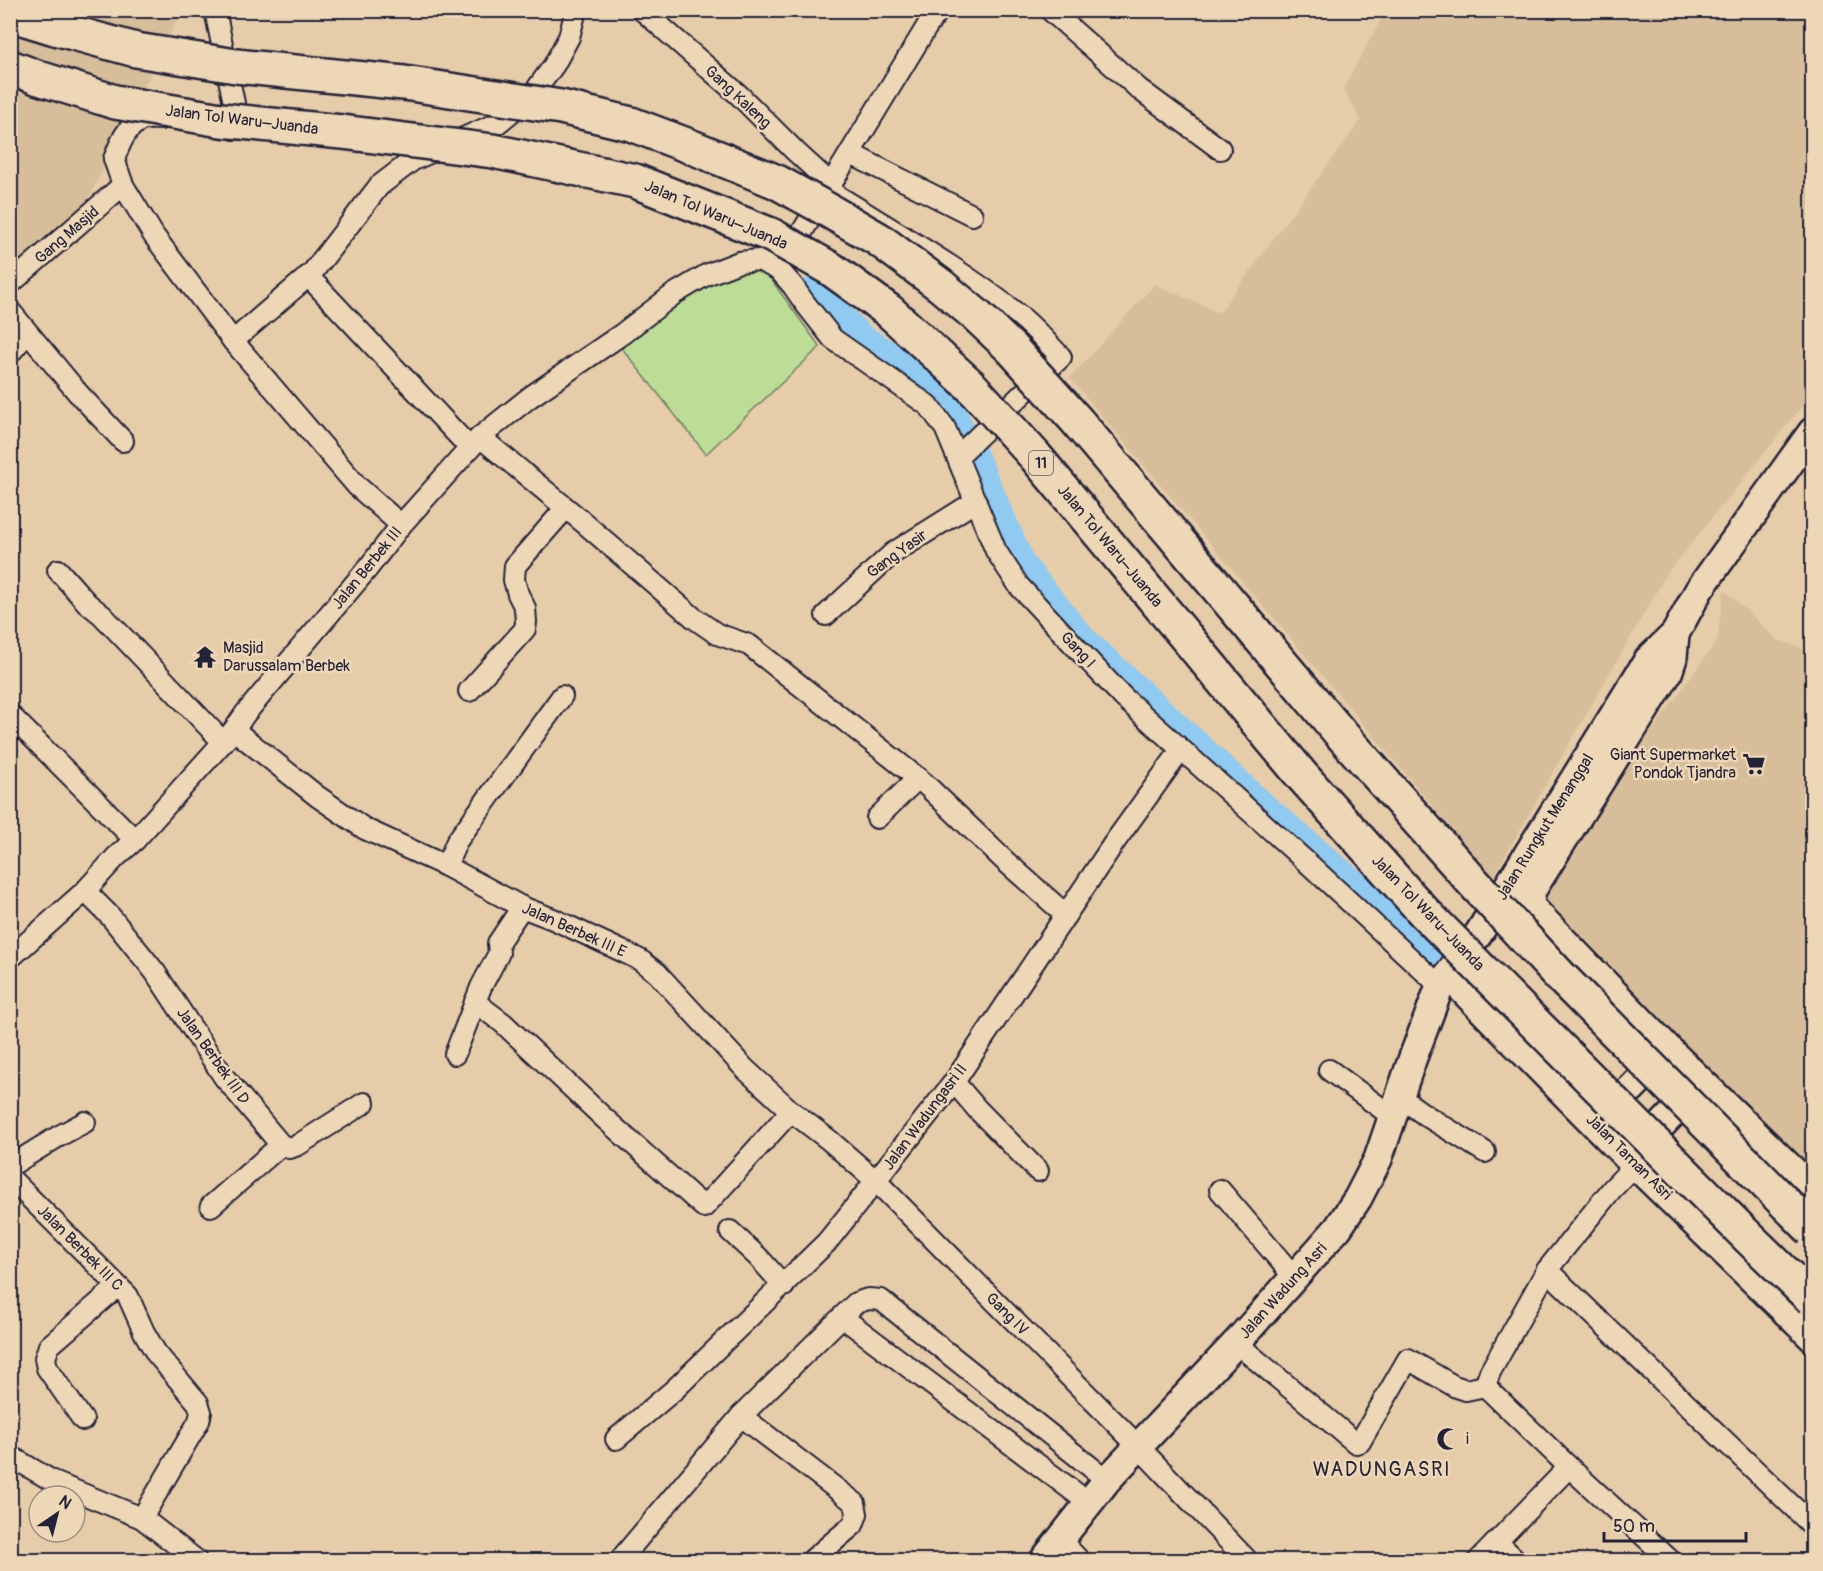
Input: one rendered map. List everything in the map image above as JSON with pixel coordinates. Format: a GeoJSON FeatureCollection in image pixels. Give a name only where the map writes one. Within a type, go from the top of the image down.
{"type":"FeatureCollection","features":[{"type":"Feature","properties":{"kind":"highway"},"geometry":{"type":"LineString","coordinates":[[10,14],[136,50],[236,66],[415,85],[561,107],[631,124],[777,182],[878,239],[940,285],[1012,349],[1077,420],[1341,734],[1472,881],[1560,976],[1812,1230]]}},
{"type":"Feature","properties":{"kind":"highway","name":"Jalan Tol Waru–Juanda"},"geometry":{"type":"LineString","coordinates":[[10,67],[115,102],[221,120],[493,151],[635,181],[771,236],[831,269],[889,311],[970,385],[1035,456],[1303,777],[1415,902],[1812,1299]]}},
{"type":"Feature","properties":{"kind":"main road","name":"Jalan Rungkut Menanggal"},"geometry":{"type":"LineString","coordinates":[[1444,980],[1479,933],[1648,660],[1675,634],[1699,590],[1812,432]]}},
{"type":"Feature","properties":{"kind":"main road","name":"Jalan Rungkut Menanggal"},"geometry":{"type":"LineString","coordinates":[[1479,933],[1504,923],[1519,909],[1529,905],[1532,890],[1668,673],[1673,658],[1675,634]]}},
{"type":"Feature","properties":{"kind":"main road"},"geometry":{"type":"LineString","coordinates":[[1529,905],[1664,1045],[1812,1190]]}},
{"type":"Feature","properties":{"kind":"main road","name":"Jalan Wadung Asri"},"geometry":{"type":"LineString","coordinates":[[1052,1550],[1107,1480],[1236,1343],[1338,1228],[1358,1198],[1378,1159],[1444,980]]}},
{"type":"Feature","properties":{"kind":"main road","name":"Jalan Taman Asri"},"geometry":{"type":"LineString","coordinates":[[1444,980],[1588,1116],[1632,1162],[1812,1337]]}},
{"type":"Feature","properties":{"kind":"main road"},"geometry":{"type":"LineString","coordinates":[[1588,1116],[1622,1098],[1636,1086],[1664,1045]]}},
{"type":"Feature","properties":{"kind":"main road"},"geometry":{"type":"LineString","coordinates":[[1632,1162],[1705,1085]]}},
{"type":"Feature","properties":{"kind":"street"},"geometry":{"type":"LineString","coordinates":[[215,10],[237,118],[236,127],[232,131],[225,131],[161,119],[143,119],[130,128],[120,143],[114,159],[123,186],[154,236],[233,341],[357,486],[401,525]]}},
{"type":"Feature","properties":{"kind":"street"},"geometry":{"type":"LineString","coordinates":[[233,341],[308,276],[379,186],[413,160],[498,123],[533,94],[554,65],[569,37],[576,10]]}},
{"type":"Feature","properties":{"kind":"street","name":"Gang Kaleng"},"geometry":{"type":"LineString","coordinates":[[642,10],[739,95],[830,188],[992,294],[1023,319],[1060,357],[961,454]]}},
{"type":"Feature","properties":{"kind":"street"},"geometry":{"type":"LineString","coordinates":[[778,270],[939,10]]}},
{"type":"Feature","properties":{"kind":"street"},"geometry":{"type":"LineString","coordinates":[[1050,10],[1139,88],[1220,149]]}},
{"type":"Feature","properties":{"kind":"street"},"geometry":{"type":"LineString","coordinates":[[850,154],[972,215]]}},
{"type":"Feature","properties":{"kind":"street","name":"Gang Masjid"},"geometry":{"type":"LineString","coordinates":[[10,284],[123,186]]}},
{"type":"Feature","properties":{"kind":"street","name":"Jalan Berbek III"},"geometry":{"type":"LineString","coordinates":[[10,958],[85,891],[135,840],[229,736],[401,525],[475,443],[530,398],[622,334],[674,294],[706,275],[739,262],[759,260],[778,270]]}},
{"type":"Feature","properties":{"kind":"street","name":"Gang I"},"geometry":{"type":"LineString","coordinates":[[778,270],[833,339],[929,406],[961,454],[976,501],[996,551],[1019,586],[1123,697],[1311,866],[1444,980]]}},
{"type":"Feature","properties":{"kind":"street"},"geometry":{"type":"LineString","coordinates":[[308,276],[475,443],[583,522],[694,618],[717,634],[749,645],[918,778],[1005,861],[1066,915]]}},
{"type":"Feature","properties":{"kind":"street"},"geometry":{"type":"LineString","coordinates":[[10,311],[78,393],[123,441]]}},
{"type":"Feature","properties":{"kind":"street"},"geometry":{"type":"LineString","coordinates":[[10,353],[27,333]]}},
{"type":"Feature","properties":{"kind":"street","name":"Gang Yasir"},"geometry":{"type":"LineString","coordinates":[[826,615],[893,553],[976,501]]}},
{"type":"Feature","properties":{"kind":"street"},"geometry":{"type":"LineString","coordinates":[[469,691],[525,629],[525,608],[514,580],[515,566],[565,509]]}},
{"type":"Feature","properties":{"kind":"street","name":"Jalan Berbek III E"},"geometry":{"type":"LineString","coordinates":[[58,570],[87,603],[229,736],[365,829],[446,866],[522,907],[640,960],[657,973],[745,1069],[791,1111],[876,1181]]}},
{"type":"Feature","properties":{"kind":"street"},"geometry":{"type":"LineString","coordinates":[[446,866],[457,841],[562,696]]}},
{"type":"Feature","properties":{"kind":"street"},"geometry":{"type":"LineString","coordinates":[[10,714],[135,840]]}},
{"type":"Feature","properties":{"kind":"street","name":"Jalan Wadungasri II"},"geometry":{"type":"LineString","coordinates":[[616,1440],[675,1389],[828,1242],[954,1082],[1114,843],[1181,750]]}},
{"type":"Feature","properties":{"kind":"street"},"geometry":{"type":"LineString","coordinates":[[877,819],[918,778]]}},
{"type":"Feature","properties":{"kind":"street","name":"Jalan Berbek III D"},"geometry":{"type":"LineString","coordinates":[[85,891],[110,916],[155,972],[224,1077],[280,1145]]}},
{"type":"Feature","properties":{"kind":"street"},"geometry":{"type":"LineString","coordinates":[[455,1054],[481,987],[499,953],[498,944],[522,907]]}},
{"type":"Feature","properties":{"kind":"street"},"geometry":{"type":"LineString","coordinates":[[476,1002],[503,1023],[604,1118],[704,1207],[791,1111]]}},
{"type":"Feature","properties":{"kind":"street"},"geometry":{"type":"LineString","coordinates":[[1329,1070],[1396,1107],[1425,1115],[1485,1152]]}},
{"type":"Feature","properties":{"kind":"street"},"geometry":{"type":"LineString","coordinates":[[954,1082],[977,1109],[1038,1171]]}},
{"type":"Feature","properties":{"kind":"street"},"geometry":{"type":"LineString","coordinates":[[211,1206],[280,1145],[290,1148],[298,1145],[364,1103]]}},
{"type":"Feature","properties":{"kind":"street"},"geometry":{"type":"LineString","coordinates":[[10,1166],[85,1122]]}},
{"type":"Feature","properties":{"kind":"street"},"geometry":{"type":"LineString","coordinates":[[1485,1386],[1490,1372],[1547,1270],[1632,1162]]}},
{"type":"Feature","properties":{"kind":"street","name":"Jalan Berbek III C"},"geometry":{"type":"LineString","coordinates":[[10,1178],[132,1301],[144,1332],[156,1353],[198,1403],[201,1412],[199,1421],[142,1518]]}},
{"type":"Feature","properties":{"kind":"street","name":"Gang IV"},"geometry":{"type":"LineString","coordinates":[[876,1181],[1138,1446],[1247,1560]]}},
{"type":"Feature","properties":{"kind":"street"},"geometry":{"type":"LineString","coordinates":[[1221,1190],[1295,1278]]}},
{"type":"Feature","properties":{"kind":"street"},"geometry":{"type":"LineString","coordinates":[[730,1231],[784,1286]]}},
{"type":"Feature","properties":{"kind":"street"},"geometry":{"type":"LineString","coordinates":[[1547,1270],[1812,1525]]}},
{"type":"Feature","properties":{"kind":"street"},"geometry":{"type":"LineString","coordinates":[[83,1420],[47,1368],[45,1358],[49,1346],[117,1287]]}},
{"type":"Feature","properties":{"kind":"street"},"geometry":{"type":"LineString","coordinates":[[620,1560],[741,1416],[856,1303],[868,1299],[881,1300],[1107,1480]]}},
{"type":"Feature","properties":{"kind":"street"},"geometry":{"type":"LineString","coordinates":[[842,1317],[1089,1503]]}},
{"type":"Feature","properties":{"kind":"street"},"geometry":{"type":"LineString","coordinates":[[1236,1343],[1358,1443],[1408,1359],[1454,1386],[1466,1390],[1485,1386]]}},
{"type":"Feature","properties":{"kind":"street"},"geometry":{"type":"LineString","coordinates":[[1485,1386],[1670,1560]]}},
{"type":"Feature","properties":{"kind":"street"},"geometry":{"type":"LineString","coordinates":[[741,1416],[855,1503],[857,1514],[853,1525],[813,1560]]}},
{"type":"Feature","properties":{"kind":"street"},"geometry":{"type":"LineString","coordinates":[[10,1456],[56,1483],[142,1518],[196,1560]]}},
{"type":"Feature","properties":{"kind":"street"},"geometry":{"type":"LineString","coordinates":[[1479,1560],[1569,1467]]}},
{"type":"Feature","properties":{"kind":"street"},"geometry":{"type":"LineString","coordinates":[[1497,1542],[1516,1560]]}},
{"type":"Feature","properties":{"kind":"street"},"geometry":{"type":"LineString","coordinates":[[1052,1550],[1079,1560]]}},
{"type":"Feature","properties":{"kind":"shaded area"},"geometry":{"type":"Polygon","coordinates":[[[1386,10],[1812,11],[1812,394],[1666,575],[1493,877],[1070,378],[1155,284],[1219,313],[1361,120],[1343,89],[1386,10]]]}},
{"type":"Feature","properties":{"kind":"shaded area"},"geometry":{"type":"Polygon","coordinates":[[[11,11],[189,11],[176,22],[79,218],[11,267],[11,11]]]}},
{"type":"Feature","properties":{"kind":"shaded area"},"geometry":{"type":"Polygon","coordinates":[[[1724,590],[1778,640],[1812,651],[1812,1183],[1522,912],[1717,641],[1724,590]]]}},
{"type":"Feature","properties":{"kind":"green space"},"geometry":{"type":"Polygon","coordinates":[[[753,268],[770,278],[820,347],[706,454],[621,347],[705,281],[753,268]]]}},
{"type":"Feature","properties":{"kind":"waterway"},"geometry":{"type":"LineString","coordinates":[[815,293],[858,339],[938,391],[971,456],[1019,566],[1080,641],[1264,811],[1443,964]]}},
{"type":"Feature","properties":{"kind":"place","name":"Masjid Darussalam Berbek"},"geometry":{"type":"Point","coordinates":[205,657]}},
{"type":"Feature","properties":{"kind":"place","name":"Giant Supermarket Pondok Tjandra"},"geometry":{"type":"Point","coordinates":[1754,764]}},
{"type":"Feature","properties":{"kind":"place","name":"i"},"geometry":{"type":"Point","coordinates":[1448,1439]}},
{"type":"Feature","properties":{"kind":"district","name":"WADUNGASRI"},"geometry":{"type":"Point","coordinates":[1382,1469]}}]}
